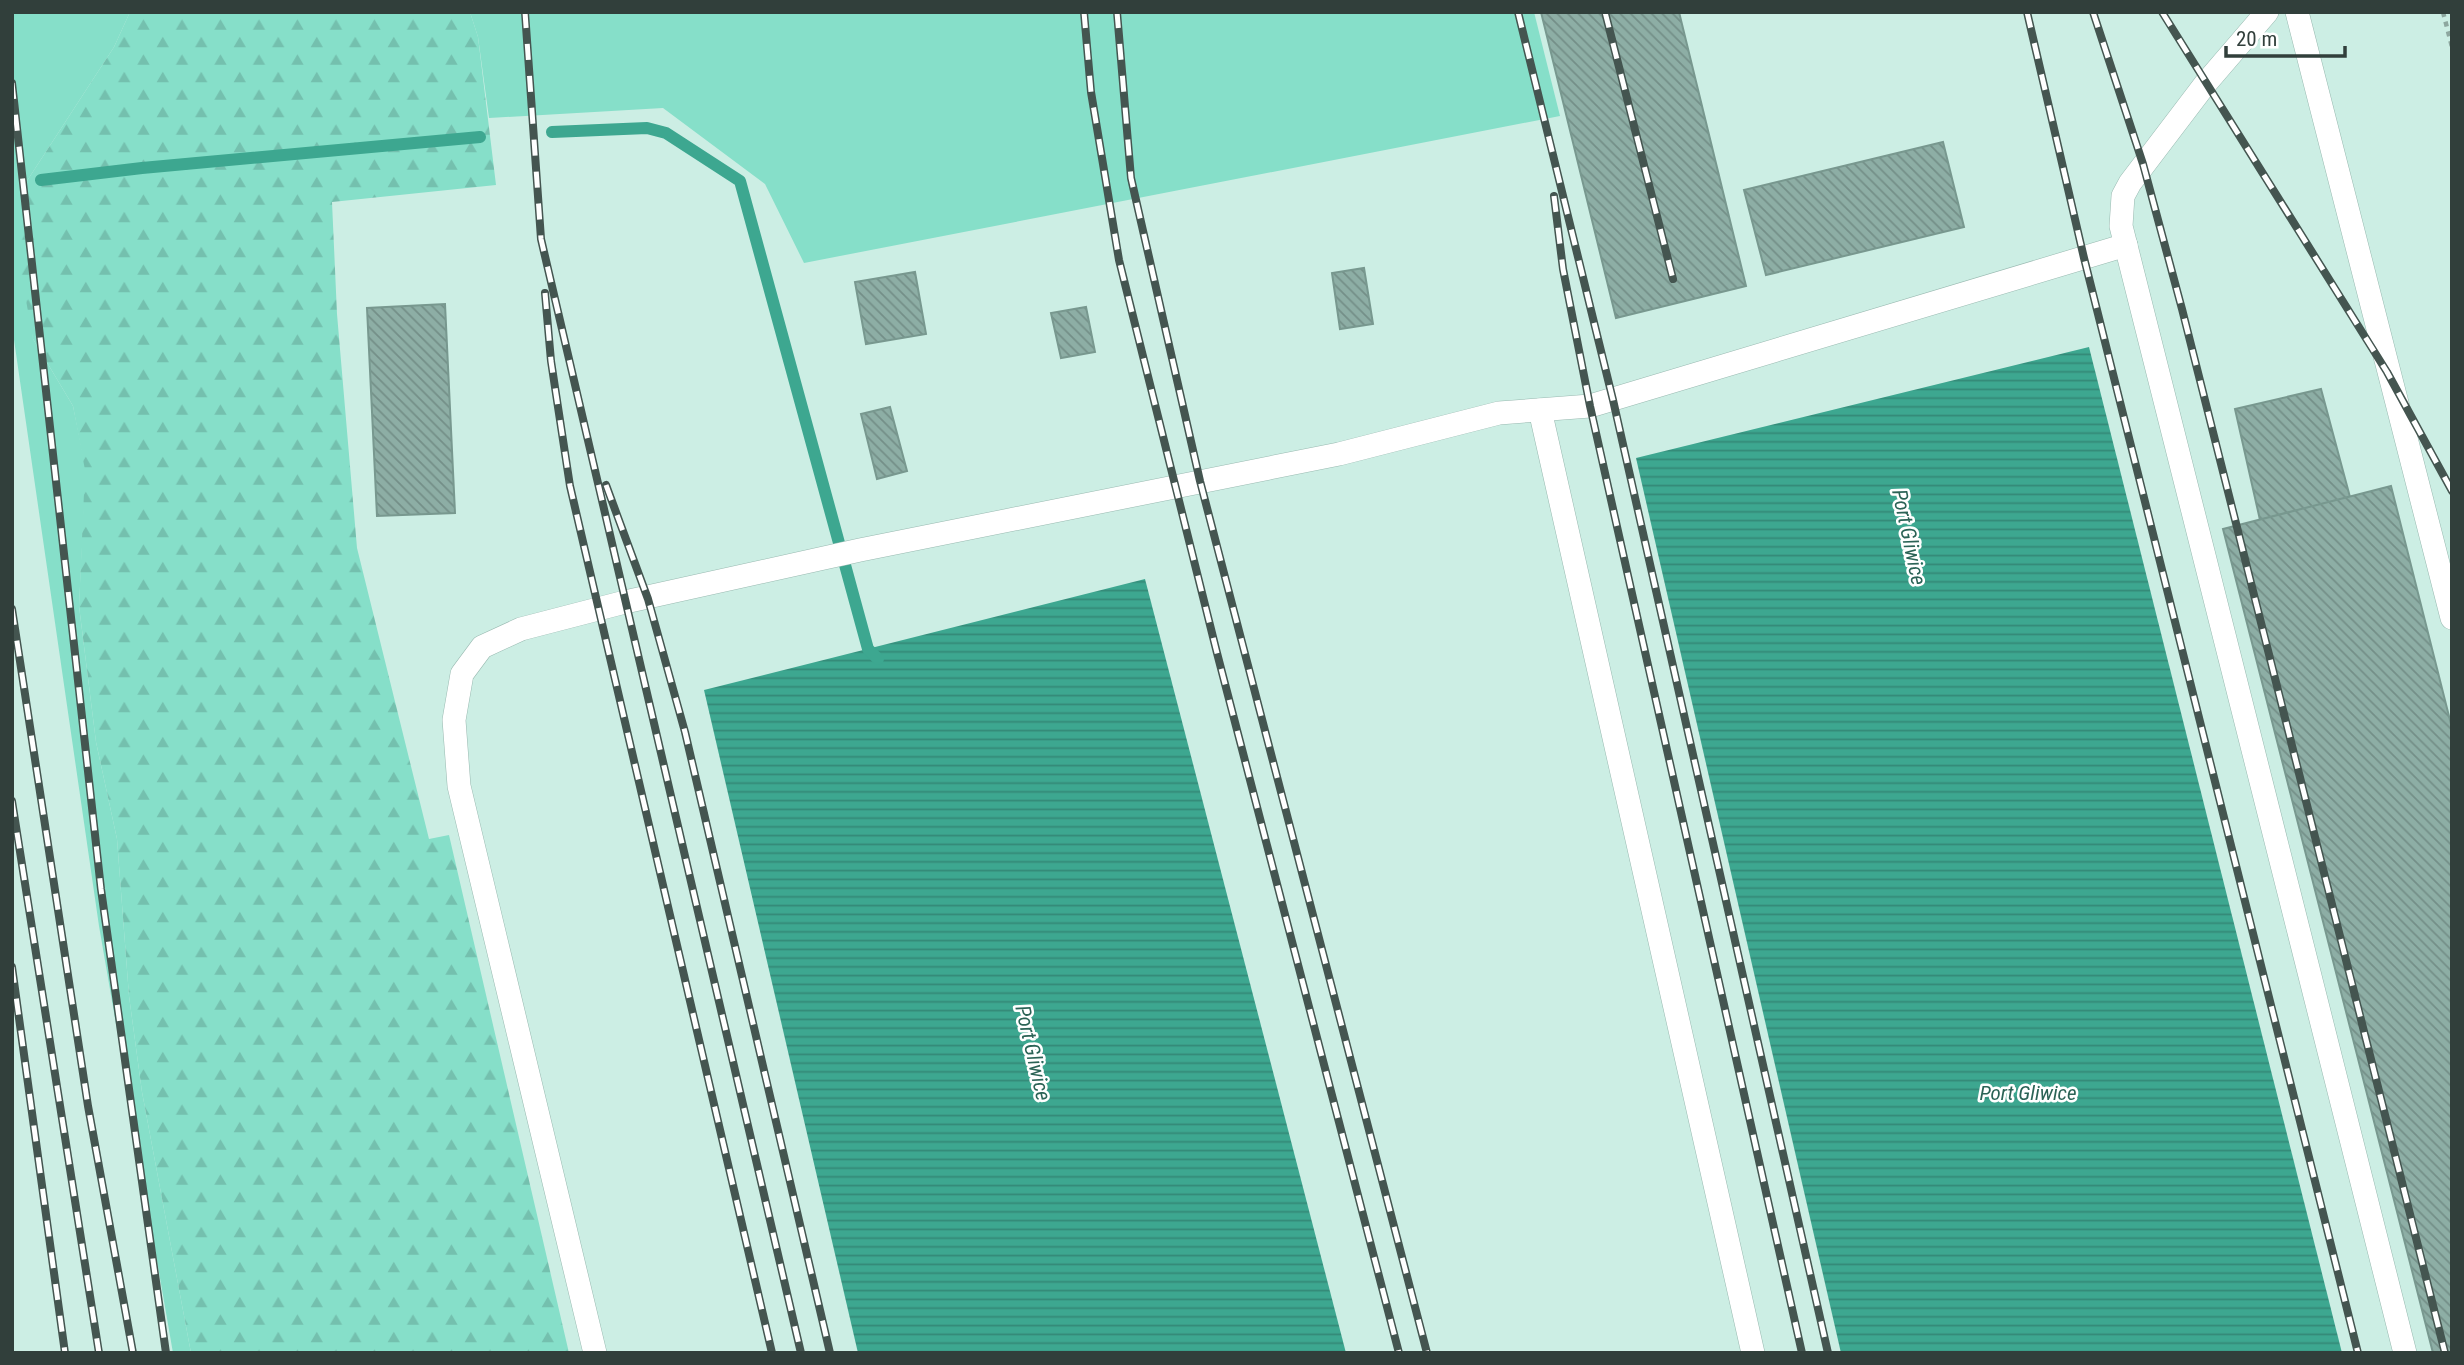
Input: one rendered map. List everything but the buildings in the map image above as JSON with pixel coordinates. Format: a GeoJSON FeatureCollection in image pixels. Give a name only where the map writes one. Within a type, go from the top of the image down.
{"type":"FeatureCollection","features":[{"type":"Feature","properties":{"kind":"lane"},"geometry":{"type":"LineString","coordinates":[[2267,12],[2206,83],[2130,183],[2123,196],[2121,210],[2126,245],[2404,1353]]}},
{"type":"Feature","properties":{"kind":"lane"},"geometry":{"type":"LineString","coordinates":[[2297,12],[2452,618]]}},
{"type":"Feature","properties":{"kind":"lane"},"geometry":{"type":"LineString","coordinates":[[595,1353],[459,786],[454,720],[462,674],[482,647],[521,629],[625,602],[823,558],[1339,454],[1499,414],[1601,403],[2126,245]]}},
{"type":"Feature","properties":{"kind":"lane"},"geometry":{"type":"LineString","coordinates":[[1540,410],[1753,1353]]}},
{"type":"Feature","properties":{"kind":"path"},"geometry":{"type":"LineString","coordinates":[[2443,12],[2452,47]]}},
{"type":"Feature","properties":{"kind":"green space"},"geometry":{"type":"Polygon","coordinates":[[[12,12],[130,12],[114,47],[23,187],[33,339],[73,406],[86,470],[79,606],[96,742],[117,839],[129,996],[142,1092],[191,1353],[173,1353],[99,926],[12,326],[12,12]]]}},
{"type":"Feature","properties":{"kind":"green space"},"geometry":{"type":"Polygon","coordinates":[[[130,12],[470,12],[478,37],[496,185],[332,202],[337,314],[357,548],[429,839],[449,835],[569,1353],[191,1353],[142,1092],[129,996],[117,839],[96,742],[79,606],[85,470],[73,406],[33,339],[16,245],[23,187],[114,47],[130,12]]]}},
{"type":"Feature","properties":{"kind":"green space"},"geometry":{"type":"Polygon","coordinates":[[[470,12],[1534,12],[1560,116],[804,263],[765,184],[663,108],[489,118],[478,37],[470,12]]]}},
{"type":"Feature","properties":{"kind":"water","name":"Port Gliwice"},"geometry":{"type":"Polygon","coordinates":[[[2089,347],[2342,1353],[1841,1353],[1636,458],[2089,347]]]}},
{"type":"Feature","properties":{"kind":"water","name":"Port Gliwice"},"geometry":{"type":"Polygon","coordinates":[[[1145,579],[1346,1353],[858,1353],[704,690],[1145,579]]]}},
{"type":"Feature","properties":{"kind":"waterway"},"geometry":{"type":"LineString","coordinates":[[552,132],[647,128],[666,133],[740,181],[868,649],[878,659]]}},
{"type":"Feature","properties":{"kind":"waterway"},"geometry":{"type":"LineString","coordinates":[[41,180],[480,137]]}},
{"type":"Feature","properties":{"kind":"railway"},"geometry":{"type":"LineString","coordinates":[[525,12],[541,239],[801,1353]]}},
{"type":"Feature","properties":{"kind":"railway"},"geometry":{"type":"LineString","coordinates":[[1084,12],[1091,92],[1119,260],[1217,653],[1399,1353]]}},
{"type":"Feature","properties":{"kind":"railway"},"geometry":{"type":"LineString","coordinates":[[1117,12],[1131,178],[1200,481],[1427,1353]]}},
{"type":"Feature","properties":{"kind":"railway"},"geometry":{"type":"LineString","coordinates":[[1518,12],[1613,400],[1828,1353]]}},
{"type":"Feature","properties":{"kind":"railway"},"geometry":{"type":"LineString","coordinates":[[1605,12],[1673,279]]}},
{"type":"Feature","properties":{"kind":"railway"},"geometry":{"type":"LineString","coordinates":[[2027,12],[2084,258],[2358,1353]]}},
{"type":"Feature","properties":{"kind":"railway"},"geometry":{"type":"LineString","coordinates":[[2093,12],[2143,164],[2182,309],[2445,1353]]}},
{"type":"Feature","properties":{"kind":"railway"},"geometry":{"type":"LineString","coordinates":[[2162,12],[2387,372],[2452,491]]}},
{"type":"Feature","properties":{"kind":"railway"},"geometry":{"type":"LineString","coordinates":[[12,83],[101,889],[166,1353]]}},
{"type":"Feature","properties":{"kind":"railway"},"geometry":{"type":"LineString","coordinates":[[1554,196],[1563,269],[1590,406],[1802,1353]]}},
{"type":"Feature","properties":{"kind":"railway"},"geometry":{"type":"LineString","coordinates":[[545,293],[551,361],[570,486],[772,1353]]}},
{"type":"Feature","properties":{"kind":"railway"},"geometry":{"type":"LineString","coordinates":[[606,485],[648,599],[685,732],[830,1353]]}},
{"type":"Feature","properties":{"kind":"railway"},"geometry":{"type":"LineString","coordinates":[[12,609],[88,1106],[133,1353]]}},
{"type":"Feature","properties":{"kind":"railway"},"geometry":{"type":"LineString","coordinates":[[12,801],[99,1353]]}},
{"type":"Feature","properties":{"kind":"railway"},"geometry":{"type":"LineString","coordinates":[[12,967],[65,1353]]}}]}
